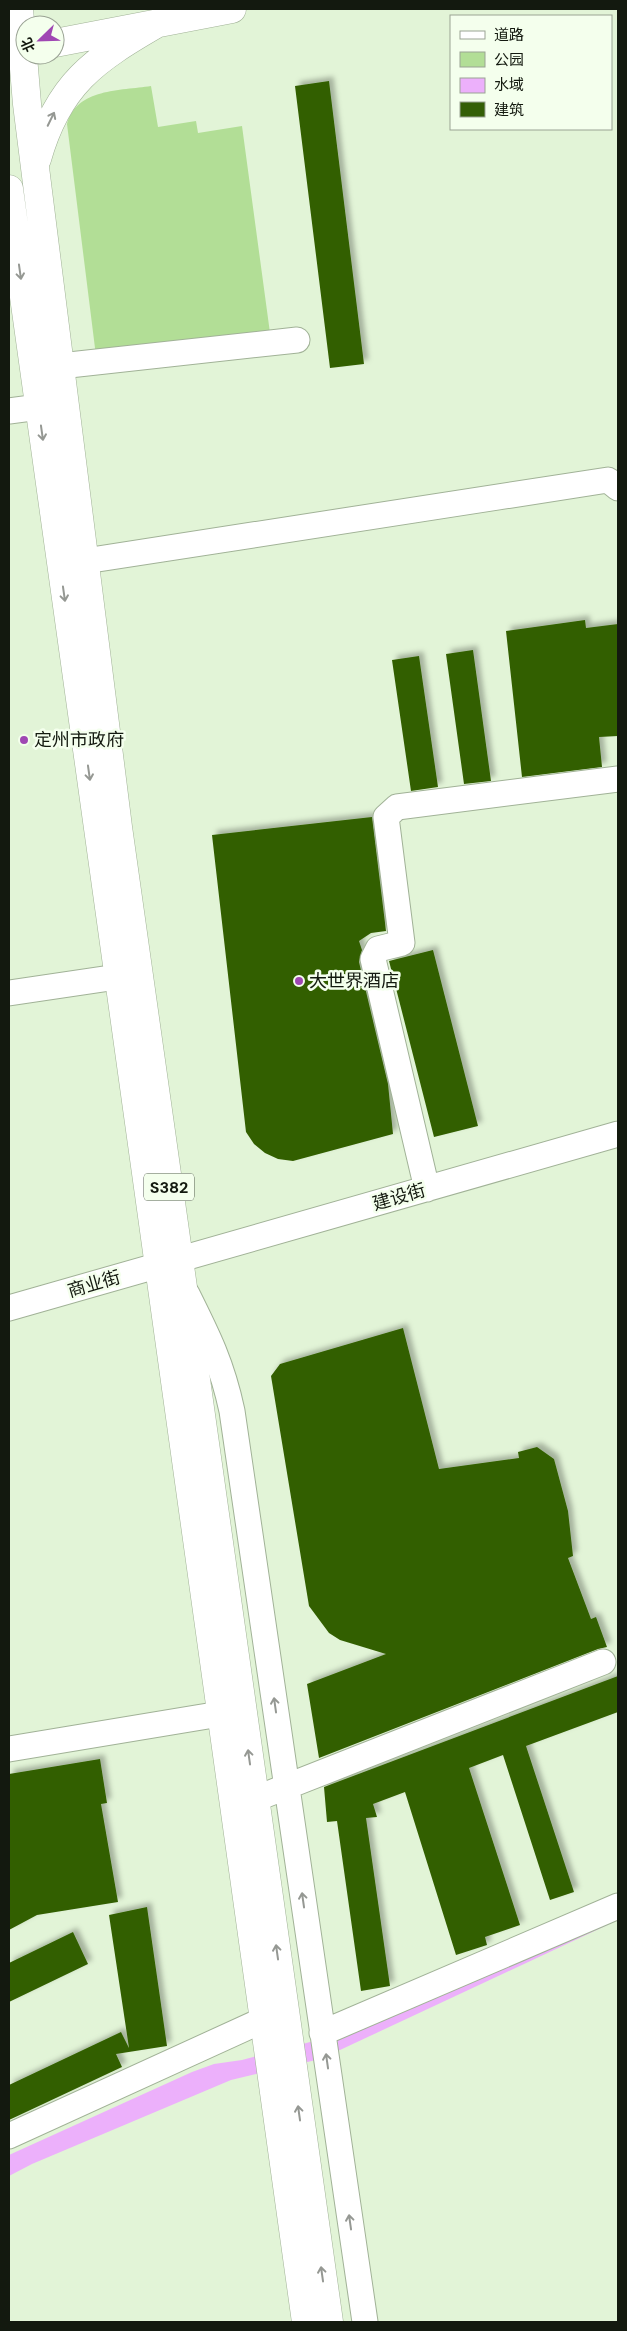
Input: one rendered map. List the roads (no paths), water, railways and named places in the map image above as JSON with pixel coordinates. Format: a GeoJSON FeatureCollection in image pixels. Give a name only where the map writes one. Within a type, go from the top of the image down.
{"type":"FeatureCollection","features":[{"type":"Feature","properties":{"kind":"main road"},"geometry":{"type":"LineString","coordinates":[[65,41],[232,9]]}},
{"type":"Feature","properties":{"kind":"main road"},"geometry":{"type":"LineString","coordinates":[[35,165],[50,122],[82,74],[118,47],[158,23]]}},
{"type":"Feature","properties":{"kind":"main road","name":"S382"},"geometry":{"type":"LineString","coordinates":[[21,65],[118,826],[220,1714],[306,2322]]}},
{"type":"Feature","properties":{"kind":"main road","name":"S382"},"geometry":{"type":"LineString","coordinates":[[9,192],[117,978],[168,1263],[183,1287],[328,2322]]}},
{"type":"Feature","properties":{"kind":"street"},"geometry":{"type":"LineString","coordinates":[[60,366],[296,340]]}},
{"type":"Feature","properties":{"kind":"street"},"geometry":{"type":"LineString","coordinates":[[9,411],[39,407]]}},
{"type":"Feature","properties":{"kind":"street"},"geometry":{"type":"LineString","coordinates":[[85,561],[608,480],[618,488]]}},
{"type":"Feature","properties":{"kind":"street"},"geometry":{"type":"LineString","coordinates":[[427,1189],[373,960],[378,949],[402,943],[386,817],[397,807],[618,779]]}},
{"type":"Feature","properties":{"kind":"street"},"geometry":{"type":"LineString","coordinates":[[9,992],[117,978]]}},
{"type":"Feature","properties":{"kind":"street","name":"建设街"},"geometry":{"type":"LineString","coordinates":[[168,1263],[618,1134]]}},
{"type":"Feature","properties":{"kind":"street","name":"商业街"},"geometry":{"type":"LineString","coordinates":[[9,1308],[168,1263]]}},
{"type":"Feature","properties":{"kind":"street"},"geometry":{"type":"LineString","coordinates":[[183,1287],[214,1346],[224,1375],[232,1411],[365,2322]]}},
{"type":"Feature","properties":{"kind":"street"},"geometry":{"type":"LineString","coordinates":[[255,1799],[603,1662]]}},
{"type":"Feature","properties":{"kind":"street"},"geometry":{"type":"LineString","coordinates":[[9,1749],[220,1714]]}},
{"type":"Feature","properties":{"kind":"street"},"geometry":{"type":"LineString","coordinates":[[322,2033],[618,1906]]}},
{"type":"Feature","properties":{"kind":"street"},"geometry":{"type":"LineString","coordinates":[[9,2136],[264,2020]]}},
{"type":"Feature","properties":{"kind":"water"},"geometry":{"type":"Polygon","coordinates":[[[618,1908],[618,1920],[340,2050],[316,2060],[231,2080],[32,2164],[9,2176],[9,2155],[192,2072],[214,2064],[242,2060],[333,2036],[618,1908]]]}},
{"type":"Feature","properties":{"kind":"place","name":"定州市政府"},"geometry":{"type":"Point","coordinates":[24,740]}},
{"type":"Feature","properties":{"kind":"place","name":"大世界酒店"},"geometry":{"type":"Point","coordinates":[299,981]}}]}
